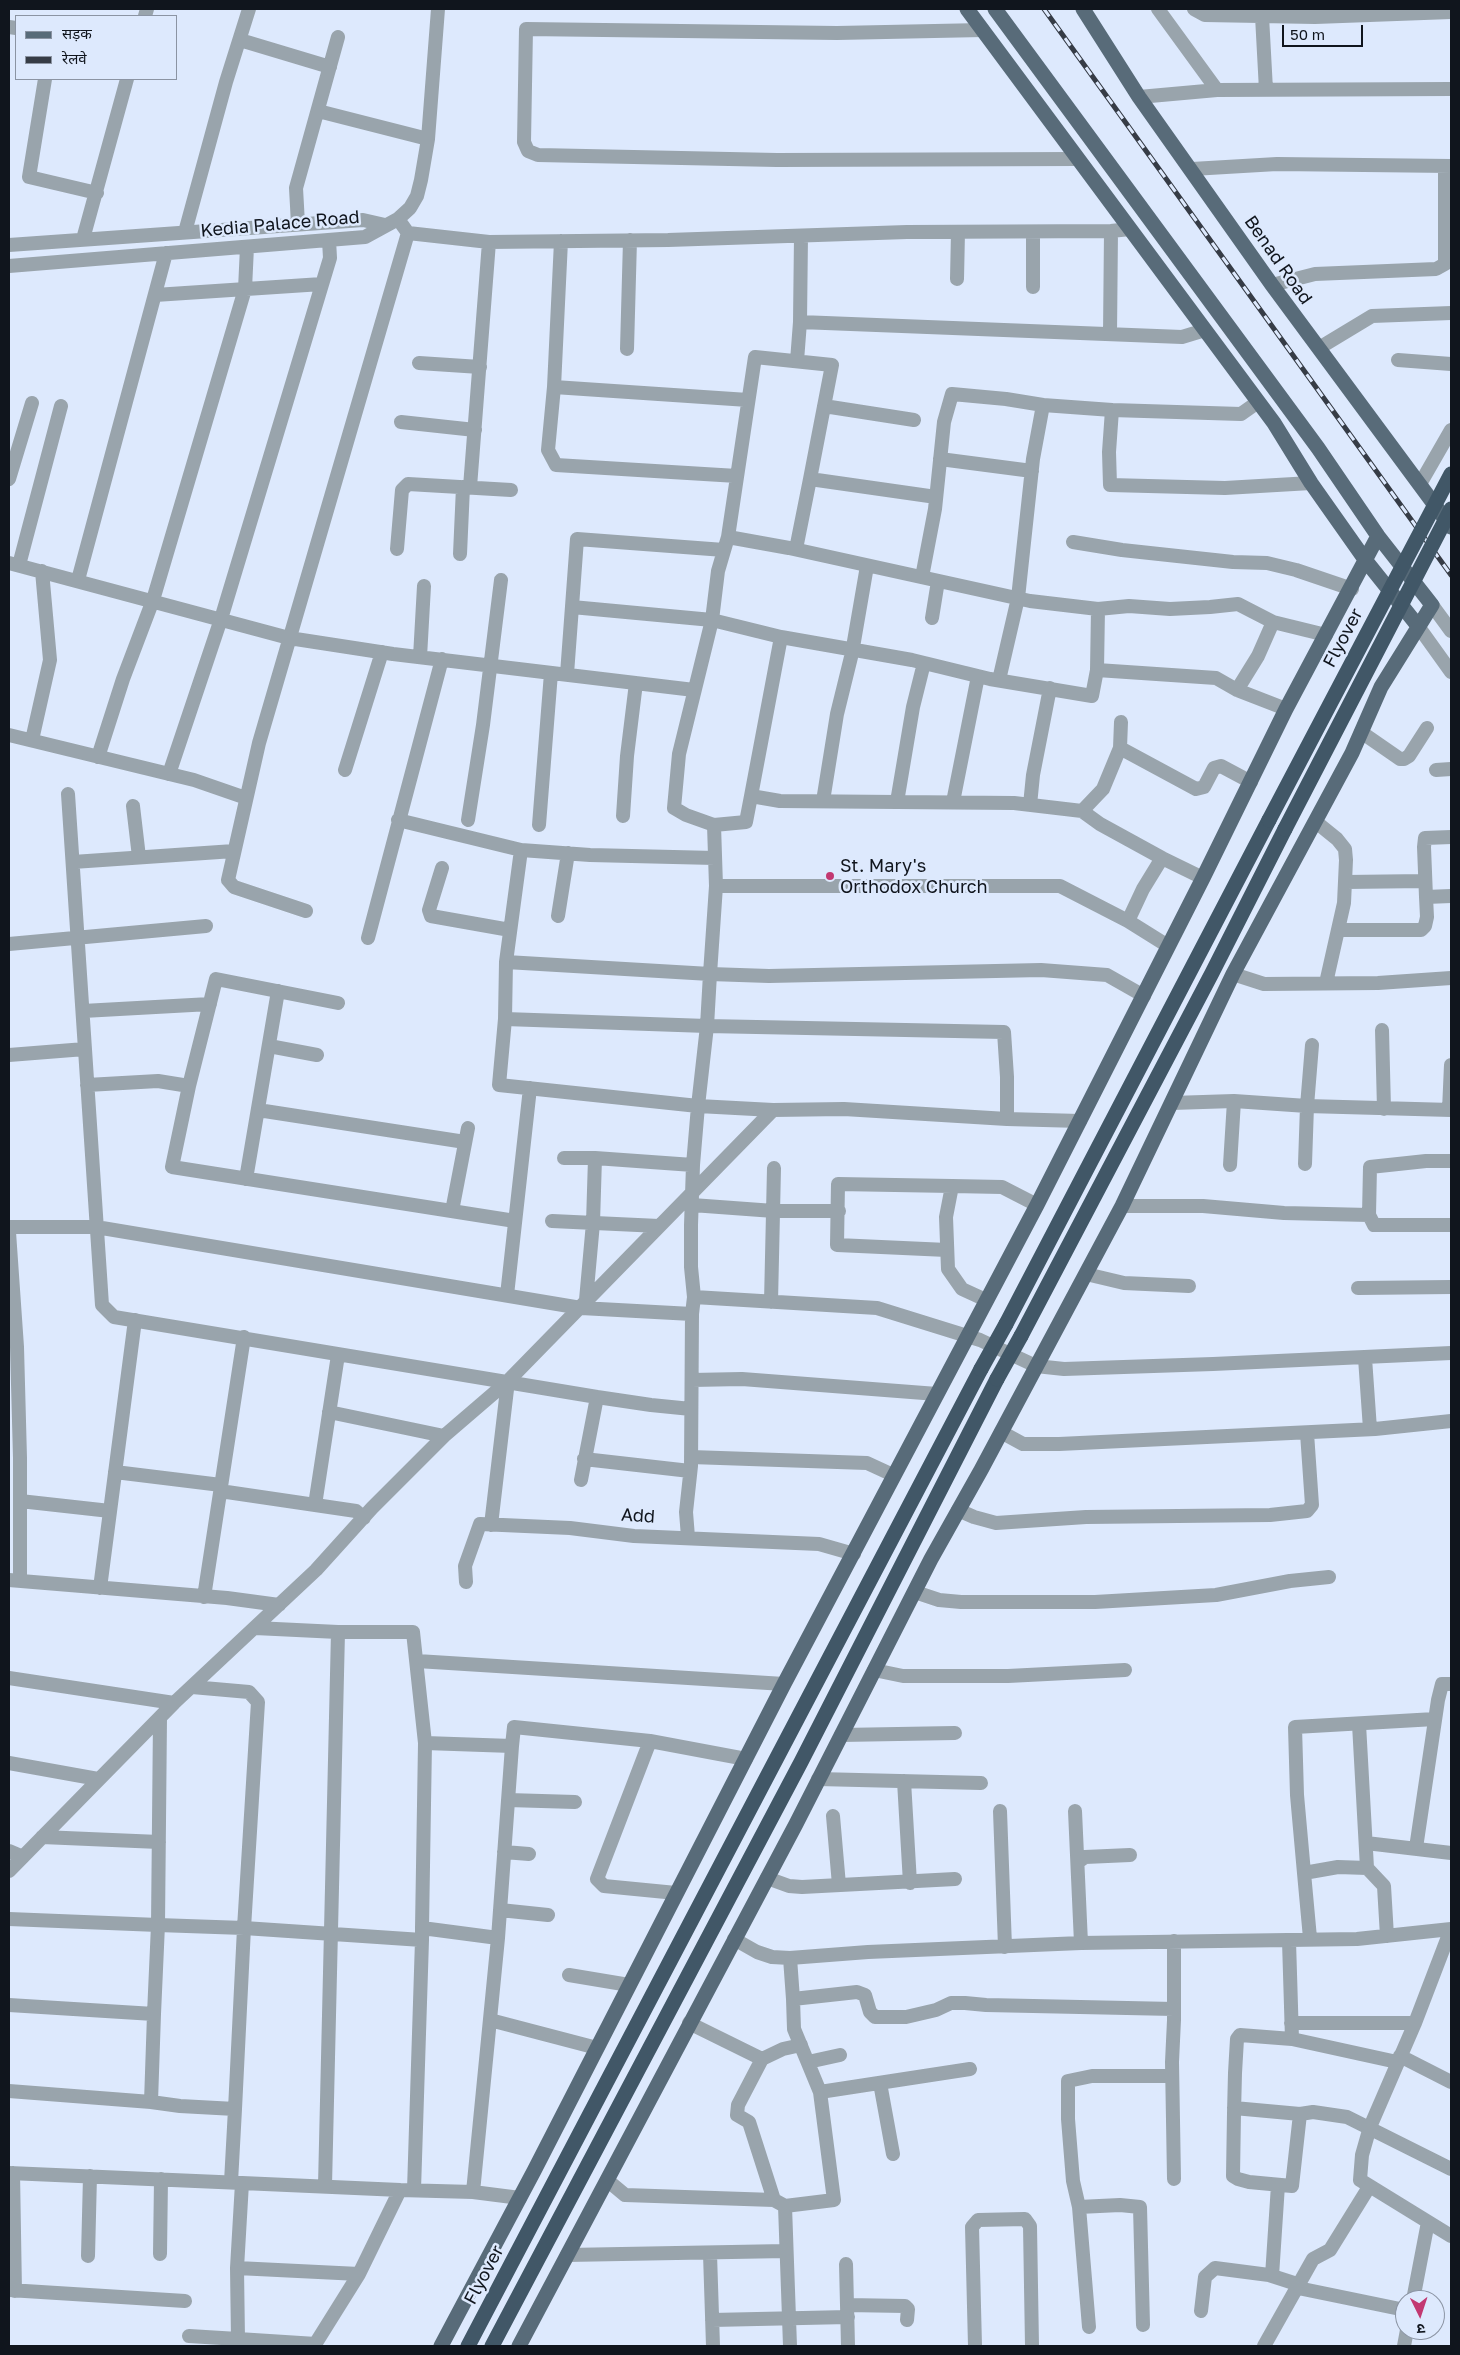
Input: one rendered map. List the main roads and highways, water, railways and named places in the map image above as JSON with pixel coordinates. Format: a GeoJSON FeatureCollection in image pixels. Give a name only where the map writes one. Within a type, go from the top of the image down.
{"type":"FeatureCollection","features":[{"type":"Feature","properties":{"kind":"highway","name":"Flyover"},"geometry":{"type":"LineString","coordinates":[[468,2346],[1451,474]]}},
{"type":"Feature","properties":{"kind":"highway","name":"Flyover"},"geometry":{"type":"LineString","coordinates":[[492,2346],[555,2231],[801,1762],[997,1379],[1208,982],[1451,509]]}},
{"type":"Feature","properties":{"kind":"main road"},"geometry":{"type":"LineString","coordinates":[[967,9],[1274,424],[1311,483],[1366,561],[1418,626]]}},
{"type":"Feature","properties":{"kind":"main road"},"geometry":{"type":"LineString","coordinates":[[519,2346],[767,1878],[958,1510],[1122,1206],[1233,974],[1316,822],[1381,688],[1432,605],[1378,536],[1318,448],[995,9]]}},
{"type":"Feature","properties":{"kind":"main road","name":"Benad Road"},"geometry":{"type":"LineString","coordinates":[[1083,9],[1139,98],[1192,169],[1272,285],[1451,527]]}},
{"type":"Feature","properties":{"kind":"main road"},"geometry":{"type":"LineString","coordinates":[[1420,484],[1451,490]]}},
{"type":"Feature","properties":{"kind":"main road"},"geometry":{"type":"LineString","coordinates":[[441,2346],[520,2198],[784,1684],[854,1554],[893,1475],[1037,1205],[1144,996],[1286,709],[1352,589],[1378,536]]}},
{"type":"Feature","properties":{"kind":"railway"},"geometry":{"type":"LineString","coordinates":[[1044,9],[1451,575]]}},
{"type":"Feature","properties":{"kind":"place","name":"St. Mary's Orthodox Church"},"geometry":{"type":"Point","coordinates":[830,876]}}]}
